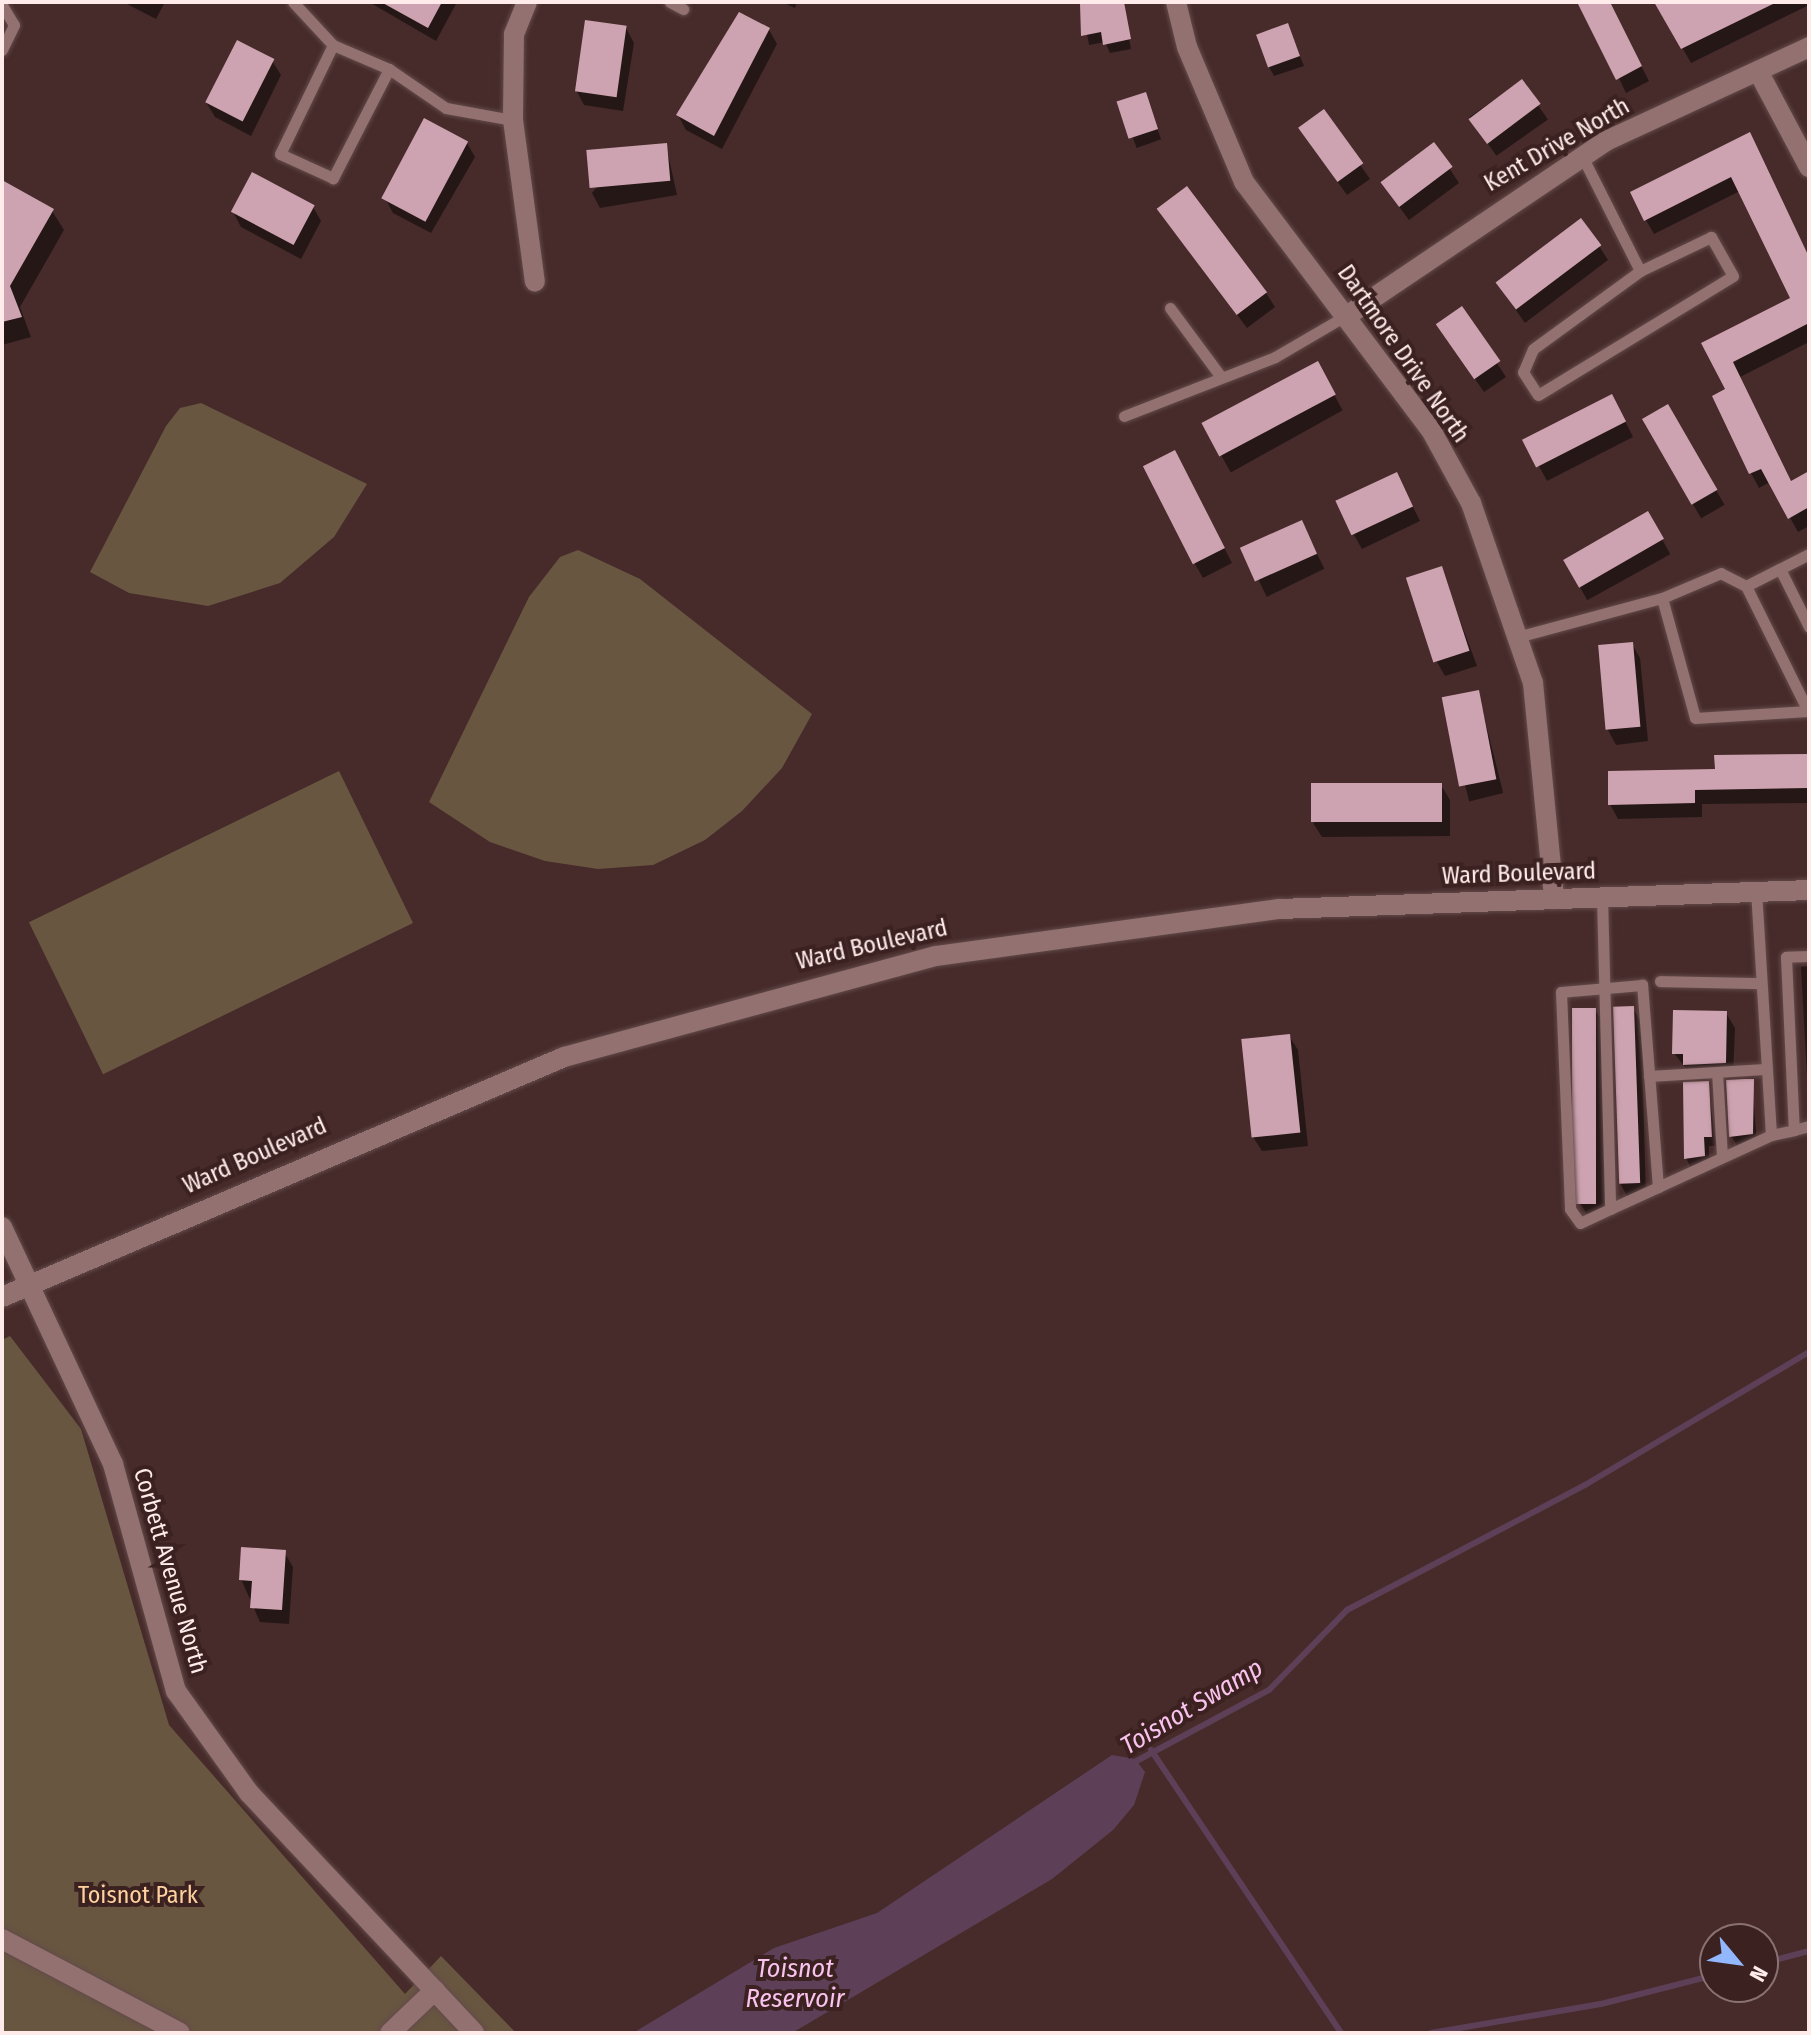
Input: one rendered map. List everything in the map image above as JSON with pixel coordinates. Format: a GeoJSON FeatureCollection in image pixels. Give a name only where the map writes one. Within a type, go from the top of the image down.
{"type":"FeatureCollection","features":[{"type":"Feature","properties":{"kind":"street"},"geometry":{"type":"LineString","coordinates":[[527,2],[514,34],[513,120],[535,282]]}},
{"type":"Feature","properties":{"kind":"street","name":"Dartmore Drive North"},"geometry":{"type":"LineString","coordinates":[[1176,2],[1192,61],[1244,182],[1348,315],[1431,430],[1471,503],[1521,636],[1545,757],[1554,899]]}},
{"type":"Feature","properties":{"kind":"street","name":"Kent Drive North"},"geometry":{"type":"LineString","coordinates":[[1348,315],[1582,156],[1809,47]]}},
{"type":"Feature","properties":{"kind":"street"},"geometry":{"type":"LineString","coordinates":[[1758,71],[1809,167]]}},
{"type":"Feature","properties":{"kind":"street","name":"Ward Boulevard"},"geometry":{"type":"LineString","coordinates":[[2,1297],[475,1089],[788,990],[936,956],[1173,919],[1554,899],[1809,890]]}},
{"type":"Feature","properties":{"kind":"street","name":"Corbett Avenue North"},"geometry":{"type":"LineString","coordinates":[[2,1227],[33,1283],[113,1464],[176,1691],[249,1793],[474,2033]]}},
{"type":"Feature","properties":{"kind":"street"},"geometry":{"type":"LineString","coordinates":[[2,1939],[180,2033]]}},
{"type":"Feature","properties":{"kind":"street"},"geometry":{"type":"LineString","coordinates":[[390,2033],[435,1990]]}},
{"type":"Feature","properties":{"kind":"lane"},"geometry":{"type":"LineString","coordinates":[[293,2],[333,45],[389,69],[446,108],[513,120]]}},
{"type":"Feature","properties":{"kind":"lane"},"geometry":{"type":"LineString","coordinates":[[670,2],[683,9]]}},
{"type":"Feature","properties":{"kind":"lane"},"geometry":{"type":"LineString","coordinates":[[2,5],[14,25],[2,50]]}},
{"type":"Feature","properties":{"kind":"lane"},"geometry":{"type":"LineString","coordinates":[[333,45],[280,154],[333,178],[389,69]]}},
{"type":"Feature","properties":{"kind":"lane"},"geometry":{"type":"LineString","coordinates":[[1582,156],[1640,271]]}},
{"type":"Feature","properties":{"kind":"lane"},"geometry":{"type":"LineString","coordinates":[[1711,237],[1733,276],[1538,395],[1523,372],[1533,349],[1640,271],[1711,237]]}},
{"type":"Feature","properties":{"kind":"lane"},"geometry":{"type":"LineString","coordinates":[[1170,308],[1221,377]]}},
{"type":"Feature","properties":{"kind":"lane"},"geometry":{"type":"LineString","coordinates":[[1124,416],[1275,357],[1348,315]]}},
{"type":"Feature","properties":{"kind":"lane"},"geometry":{"type":"LineString","coordinates":[[1746,586],[1809,554]]}},
{"type":"Feature","properties":{"kind":"lane"},"geometry":{"type":"LineString","coordinates":[[1780,569],[1809,627]]}},
{"type":"Feature","properties":{"kind":"lane"},"geometry":{"type":"LineString","coordinates":[[1521,636],[1662,598],[1721,573],[1746,586],[1808,711],[1695,718],[1662,598]]}},
{"type":"Feature","properties":{"kind":"lane"},"geometry":{"type":"LineString","coordinates":[[1756,891],[1758,983],[1771,1135]]}},
{"type":"Feature","properties":{"kind":"lane"},"geometry":{"type":"LineString","coordinates":[[1602,897],[1610,1209]]}},
{"type":"Feature","properties":{"kind":"lane"},"geometry":{"type":"LineString","coordinates":[[1794,1130],[1786,957],[1809,956]]}},
{"type":"Feature","properties":{"kind":"lane"},"geometry":{"type":"LineString","coordinates":[[1660,981],[1758,983]]}},
{"type":"Feature","properties":{"kind":"lane"},"geometry":{"type":"LineString","coordinates":[[1658,1187],[1642,985],[1561,992],[1571,1218],[1580,1223],[1771,1135],[1809,1126]]}},
{"type":"Feature","properties":{"kind":"lane"},"geometry":{"type":"LineString","coordinates":[[1649,1076],[1765,1069]]}},
{"type":"Feature","properties":{"kind":"lane"},"geometry":{"type":"LineString","coordinates":[[1717,1072],[1722,1157]]}},
{"type":"Feature","properties":{"kind":"green space"},"geometry":{"type":"Polygon","coordinates":[[[201,403],[367,484],[334,537],[280,583],[208,606],[129,593],[90,572],[166,426],[180,408],[201,403]]]}},
{"type":"Feature","properties":{"kind":"green space"},"geometry":{"type":"Polygon","coordinates":[[[578,550],[640,579],[812,714],[782,768],[742,811],[705,840],[653,865],[598,869],[545,861],[490,842],[429,802],[529,597],[560,557],[578,550]]]}},
{"type":"Feature","properties":{"kind":"green space"},"geometry":{"type":"Polygon","coordinates":[[[339,771],[413,923],[103,1074],[29,922],[339,771]]]}},
{"type":"Feature","properties":{"kind":"green space","name":"Toisnot Park"},"geometry":{"type":"Polygon","coordinates":[[[10,1336],[81,1429],[169,1725],[405,1994],[441,1956],[516,2033],[2,2033],[2,1340],[10,1336]]]}},
{"type":"Feature","properties":{"kind":"water","name":"Toisnot Reservoir"},"geometry":{"type":"Polygon","coordinates":[[[1112,1755],[1135,1759],[1145,1772],[1134,1805],[1113,1830],[1052,1879],[792,2033],[633,2033],[774,1948],[877,1913],[1112,1755]]]}},
{"type":"Feature","properties":{"kind":"building"},"geometry":{"type":"Polygon","coordinates":[[[381,2],[442,2],[428,28],[381,2]]]}},
{"type":"Feature","properties":{"kind":"building"},"geometry":{"type":"Polygon","coordinates":[[[1124,2],[1131,39],[1103,45],[1101,32],[1081,36],[1080,4],[1124,2]]]}},
{"type":"Feature","properties":{"kind":"building"},"geometry":{"type":"Polygon","coordinates":[[[1577,2],[1610,2],[1642,66],[1616,80],[1577,2]]]}},
{"type":"Feature","properties":{"kind":"building"},"geometry":{"type":"Polygon","coordinates":[[[1654,2],[1777,2],[1681,49],[1654,2]]]}},
{"type":"Feature","properties":{"kind":"building"},"geometry":{"type":"Polygon","coordinates":[[[739,12],[770,28],[714,136],[676,115],[739,12]]]}},
{"type":"Feature","properties":{"kind":"building"},"geometry":{"type":"Polygon","coordinates":[[[585,20],[627,26],[617,97],[575,91],[585,20]]]}},
{"type":"Feature","properties":{"kind":"building"},"geometry":{"type":"Polygon","coordinates":[[[1288,23],[1300,56],[1268,68],[1256,35],[1288,23]]]}},
{"type":"Feature","properties":{"kind":"building"},"geometry":{"type":"Polygon","coordinates":[[[237,40],[274,59],[243,121],[205,102],[237,40]]]}},
{"type":"Feature","properties":{"kind":"building"},"geometry":{"type":"Polygon","coordinates":[[[1522,79],[1541,104],[1487,144],[1468,119],[1522,79]]]}},
{"type":"Feature","properties":{"kind":"building"},"geometry":{"type":"Polygon","coordinates":[[[1146,92],[1158,129],[1129,139],[1117,102],[1146,92]]]}},
{"type":"Feature","properties":{"kind":"building"},"geometry":{"type":"Polygon","coordinates":[[[1324,109],[1363,163],[1337,182],[1298,128],[1324,109]]]}},
{"type":"Feature","properties":{"kind":"building"},"geometry":{"type":"Polygon","coordinates":[[[424,118],[468,141],[425,222],[381,198],[424,118]]]}},
{"type":"Feature","properties":{"kind":"building"},"geometry":{"type":"Polygon","coordinates":[[[1750,132],[1809,257],[1809,323],[1733,362],[1791,481],[1809,471],[1809,507],[1788,519],[1761,469],[1749,474],[1712,396],[1725,389],[1701,343],[1790,298],[1731,177],[1644,221],[1630,192],[1750,132]]]}},
{"type":"Feature","properties":{"kind":"building"},"geometry":{"type":"Polygon","coordinates":[[[1434,142],[1453,167],[1399,207],[1380,182],[1434,142]]]}},
{"type":"Feature","properties":{"kind":"building"},"geometry":{"type":"Polygon","coordinates":[[[667,143],[670,181],[590,188],[586,150],[667,143]]]}},
{"type":"Feature","properties":{"kind":"building"},"geometry":{"type":"Polygon","coordinates":[[[252,172],[315,205],[294,245],[231,212],[252,172]]]}},
{"type":"Feature","properties":{"kind":"building"},"geometry":{"type":"Polygon","coordinates":[[[2,180],[54,209],[10,286],[22,317],[2,322],[2,180]]]}},
{"type":"Feature","properties":{"kind":"building"},"geometry":{"type":"Polygon","coordinates":[[[1187,186],[1267,292],[1237,315],[1157,209],[1187,186]]]}},
{"type":"Feature","properties":{"kind":"building"},"geometry":{"type":"Polygon","coordinates":[[[1581,218],[1601,245],[1516,310],[1496,282],[1581,218]]]}},
{"type":"Feature","properties":{"kind":"building"},"geometry":{"type":"Polygon","coordinates":[[[1462,306],[1500,361],[1474,379],[1436,324],[1462,306]]]}},
{"type":"Feature","properties":{"kind":"building"},"geometry":{"type":"Polygon","coordinates":[[[1318,361],[1336,395],[1219,457],[1201,423],[1318,361]]]}},
{"type":"Feature","properties":{"kind":"building"},"geometry":{"type":"Polygon","coordinates":[[[1612,394],[1626,422],[1536,467],[1522,440],[1612,394]]]}},
{"type":"Feature","properties":{"kind":"building"},"geometry":{"type":"Polygon","coordinates":[[[1668,404],[1718,490],[1692,505],[1642,419],[1668,404]]]}},
{"type":"Feature","properties":{"kind":"building"},"geometry":{"type":"Polygon","coordinates":[[[1175,450],[1225,548],[1193,564],[1143,466],[1175,450]]]}},
{"type":"Feature","properties":{"kind":"building"},"geometry":{"type":"Polygon","coordinates":[[[1397,472],[1413,506],[1351,535],[1335,501],[1397,472]]]}},
{"type":"Feature","properties":{"kind":"building"},"geometry":{"type":"Polygon","coordinates":[[[1648,511],[1664,539],[1579,588],[1563,560],[1648,511]]]}},
{"type":"Feature","properties":{"kind":"building"},"geometry":{"type":"Polygon","coordinates":[[[1302,520],[1317,554],[1255,581],[1240,548],[1302,520]]]}},
{"type":"Feature","properties":{"kind":"building"},"geometry":{"type":"Polygon","coordinates":[[[1442,566],[1470,651],[1433,662],[1406,578],[1442,566]]]}},
{"type":"Feature","properties":{"kind":"building"},"geometry":{"type":"Polygon","coordinates":[[[1633,642],[1640,727],[1606,730],[1598,645],[1633,642]]]}},
{"type":"Feature","properties":{"kind":"building"},"geometry":{"type":"Polygon","coordinates":[[[1479,690],[1496,779],[1459,787],[1442,697],[1479,690]]]}},
{"type":"Feature","properties":{"kind":"building"},"geometry":{"type":"Polygon","coordinates":[[[1809,754],[1809,788],[1695,790],[1695,803],[1608,805],[1608,771],[1715,769],[1714,755],[1809,754]]]}},
{"type":"Feature","properties":{"kind":"building"},"geometry":{"type":"Polygon","coordinates":[[[1311,783],[1442,783],[1442,822],[1311,822],[1311,783]]]}},
{"type":"Feature","properties":{"kind":"building"},"geometry":{"type":"Polygon","coordinates":[[[1634,1006],[1640,1183],[1619,1184],[1613,1007],[1634,1006]]]}},
{"type":"Feature","properties":{"kind":"building"},"geometry":{"type":"Polygon","coordinates":[[[1572,1008],[1596,1008],[1596,1204],[1572,1204],[1572,1008]]]}},
{"type":"Feature","properties":{"kind":"building"},"geometry":{"type":"Polygon","coordinates":[[[1673,1010],[1727,1011],[1726,1063],[1683,1065],[1683,1054],[1672,1054],[1673,1010]]]}},
{"type":"Feature","properties":{"kind":"building"},"geometry":{"type":"Polygon","coordinates":[[[1290,1034],[1300,1132],[1252,1138],[1241,1039],[1290,1034]]]}},
{"type":"Feature","properties":{"kind":"building"},"geometry":{"type":"Polygon","coordinates":[[[1754,1079],[1753,1134],[1729,1137],[1726,1080],[1754,1079]]]}},
{"type":"Feature","properties":{"kind":"building"},"geometry":{"type":"Polygon","coordinates":[[[1709,1081],[1712,1137],[1704,1137],[1705,1156],[1684,1159],[1683,1082],[1709,1081]]]}},
{"type":"Feature","properties":{"kind":"building"},"geometry":{"type":"Polygon","coordinates":[[[241,1547],[286,1550],[282,1610],[250,1608],[252,1581],[239,1580],[241,1547]]]}},
{"type":"Feature","properties":{"kind":"waterway","name":"Toisnot Swamp"},"geometry":{"type":"LineString","coordinates":[[1129,1765],[1269,1690],[1347,1610],[1585,1485],[1809,1352]]}},
{"type":"Feature","properties":{"kind":"waterway"},"geometry":{"type":"LineString","coordinates":[[1151,1750],[1341,2033]]}},
{"type":"Feature","properties":{"kind":"waterway"},"geometry":{"type":"LineString","coordinates":[[1779,1959],[1809,1951]]}},
{"type":"Feature","properties":{"kind":"waterway"},"geometry":{"type":"LineString","coordinates":[[1431,2033],[1601,2004],[1699,1979]]}}]}
